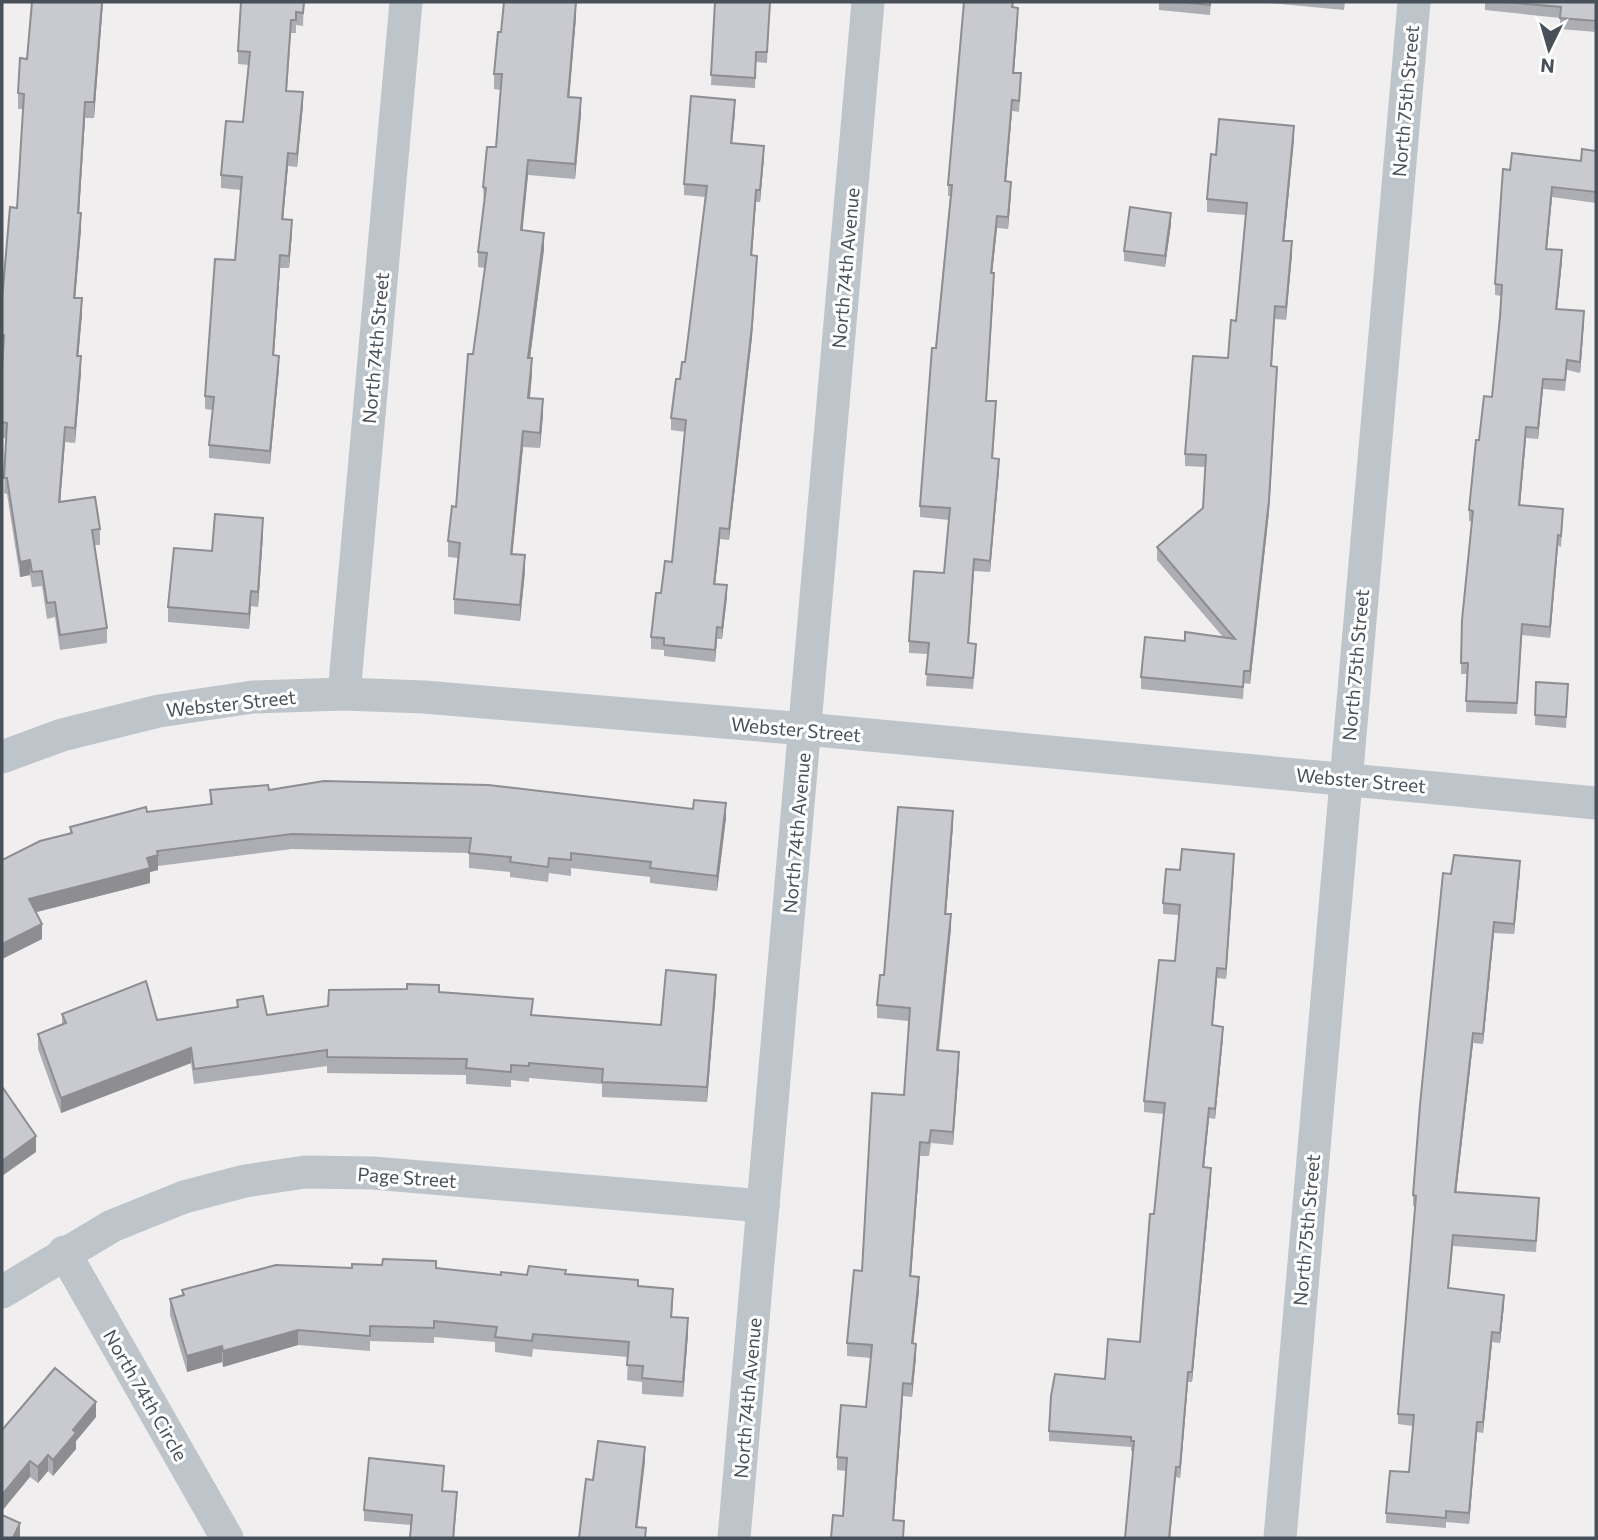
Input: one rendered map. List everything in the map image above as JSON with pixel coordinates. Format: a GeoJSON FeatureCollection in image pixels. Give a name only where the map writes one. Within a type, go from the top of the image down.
{"type":"FeatureCollection","features":[{"type":"Feature","properties":{"kind":"street","name":"North 74th Street"},"geometry":{"type":"LineString","coordinates":[[344,694],[406,2]]}},
{"type":"Feature","properties":{"kind":"street","name":"North 74th Avenue"},"geometry":{"type":"LineString","coordinates":[[734,1538],[868,2]]}},
{"type":"Feature","properties":{"kind":"street","name":"North 75th Street"},"geometry":{"type":"LineString","coordinates":[[1280,1538],[1414,2]]}},
{"type":"Feature","properties":{"kind":"street","name":"Webster Street"},"geometry":{"type":"LineString","coordinates":[[2,757],[62,735],[159,711],[253,697],[344,694],[424,696],[1596,803]]}},
{"type":"Feature","properties":{"kind":"street","name":"Page Street"},"geometry":{"type":"LineString","coordinates":[[2,1292],[64,1252],[112,1226],[184,1197],[244,1181],[305,1172],[373,1173],[763,1206]]}},
{"type":"Feature","properties":{"kind":"street","name":"North 74th Circle"},"geometry":{"type":"LineString","coordinates":[[64,1252],[227,1538]]}},
{"type":"Feature","properties":{"kind":"building"},"geometry":{"type":"Polygon","coordinates":[[[32,2],[102,2],[94,102],[85,102],[78,213],[81,213],[74,298],[82,298],[77,356],[81,356],[75,428],[65,427],[59,502],[95,497],[100,529],[92,530],[107,628],[60,635],[55,602],[47,603],[42,571],[32,572],[30,560],[20,562],[7,478],[4,478],[7,423],[2,422],[2,300],[10,207],[17,208],[24,94],[18,93],[20,58],[27,59],[32,2]]]}},
{"type":"Feature","properties":{"kind":"building"},"geometry":{"type":"Polygon","coordinates":[[[241,2],[304,2],[303,13],[296,12],[296,20],[291,20],[286,91],[303,92],[297,154],[288,153],[282,219],[292,220],[289,256],[280,255],[273,355],[279,356],[270,451],[209,445],[214,397],[205,396],[215,259],[235,260],[242,177],[221,175],[226,121],[243,122],[250,52],[238,51],[241,2]]]}},
{"type":"Feature","properties":{"kind":"building"},"geometry":{"type":"Polygon","coordinates":[[[504,2],[576,2],[568,97],[581,98],[575,164],[528,160],[521,230],[544,233],[528,358],[532,358],[528,398],[543,399],[540,433],[523,431],[511,554],[525,555],[520,605],[454,599],[460,543],[448,541],[452,506],[456,507],[468,354],[473,354],[487,253],[478,252],[486,188],[483,187],[487,147],[496,147],[502,74],[494,74],[504,2]]]}},
{"type":"Feature","properties":{"kind":"building"},"geometry":{"type":"Polygon","coordinates":[[[715,2],[770,2],[767,52],[756,52],[755,78],[711,75],[715,2]]]}},
{"type":"Feature","properties":{"kind":"building"},"geometry":{"type":"Polygon","coordinates":[[[964,2],[1013,2],[1012,7],[1018,8],[1013,73],[1021,73],[1019,101],[1012,100],[1005,181],[1011,182],[1008,217],[997,216],[991,273],[994,273],[986,401],[996,401],[992,458],[999,459],[990,561],[974,559],[968,643],[976,644],[973,678],[926,674],[929,643],[909,641],[914,571],[944,573],[950,508],[920,506],[932,348],[936,348],[952,185],[948,185],[964,2]]]}},
{"type":"Feature","properties":{"kind":"building"},"geometry":{"type":"Polygon","coordinates":[[[1181,2],[1210,2],[1210,5],[1181,2]]]}},
{"type":"Feature","properties":{"kind":"building"},"geometry":{"type":"Polygon","coordinates":[[[1506,2],[1596,2],[1596,21],[1560,18],[1561,7],[1506,2]]]}},
{"type":"Feature","properties":{"kind":"building"},"geometry":{"type":"Polygon","coordinates":[[[691,96],[735,100],[731,143],[764,146],[760,190],[756,190],[751,255],[757,256],[752,325],[729,529],[720,528],[714,584],[727,585],[722,628],[717,627],[715,650],[664,645],[664,638],[651,637],[656,593],[661,593],[665,561],[672,562],[686,420],[671,418],[676,379],[680,379],[682,362],[685,362],[707,186],[684,184],[691,96]]]}},
{"type":"Feature","properties":{"kind":"building"},"geometry":{"type":"Polygon","coordinates":[[[1219,119],[1294,126],[1283,241],[1292,241],[1286,307],[1275,306],[1271,366],[1277,367],[1269,500],[1250,671],[1244,671],[1243,687],[1141,677],[1145,637],[1185,641],[1185,632],[1235,639],[1157,547],[1203,508],[1206,455],[1185,454],[1193,356],[1228,358],[1231,320],[1236,321],[1247,203],[1207,199],[1211,154],[1216,155],[1219,119]]]}},
{"type":"Feature","properties":{"kind":"building"},"geometry":{"type":"Polygon","coordinates":[[[1582,149],[1596,151],[1596,192],[1552,187],[1546,249],[1562,250],[1556,309],[1584,311],[1580,362],[1567,360],[1565,380],[1543,379],[1538,428],[1526,427],[1519,505],[1563,509],[1561,536],[1558,535],[1550,627],[1522,624],[1517,703],[1466,701],[1468,663],[1461,663],[1462,620],[1473,511],[1469,510],[1476,440],[1479,440],[1484,396],[1492,397],[1500,317],[1502,285],[1495,284],[1503,169],[1510,170],[1512,153],[1581,161],[1582,149]]]}},
{"type":"Feature","properties":{"kind":"building"},"geometry":{"type":"Polygon","coordinates":[[[1130,207],[1171,213],[1165,256],[1124,251],[1130,207]]]}},
{"type":"Feature","properties":{"kind":"building"},"geometry":{"type":"Polygon","coordinates":[[[215,514],[263,518],[258,592],[251,591],[249,614],[168,607],[174,548],[212,551],[215,514]]]}},
{"type":"Feature","properties":{"kind":"building"},"geometry":{"type":"Polygon","coordinates":[[[1536,682],[1568,684],[1566,717],[1535,715],[1536,682]]]}},
{"type":"Feature","properties":{"kind":"building"},"geometry":{"type":"Polygon","coordinates":[[[324,781],[488,785],[693,809],[694,800],[726,803],[717,876],[650,868],[651,862],[571,853],[571,860],[549,858],[548,867],[510,862],[511,857],[469,853],[471,838],[292,834],[157,851],[158,855],[147,858],[150,868],[29,899],[42,924],[2,944],[2,860],[40,841],[72,833],[70,827],[146,807],[147,812],[212,804],[210,790],[268,785],[269,790],[324,781]]]}},
{"type":"Feature","properties":{"kind":"building"},"geometry":{"type":"Polygon","coordinates":[[[898,807],[953,811],[945,914],[951,914],[937,1050],[959,1052],[953,1132],[931,1130],[929,1143],[920,1142],[910,1276],[919,1277],[912,1343],[916,1344],[912,1384],[903,1383],[893,1520],[904,1521],[903,1538],[831,1538],[833,1515],[843,1516],[847,1458],[837,1457],[841,1405],[866,1407],[872,1345],[847,1343],[854,1270],[862,1271],[872,1093],[904,1095],[910,1008],[877,1005],[880,975],[884,975],[898,807]]]}},
{"type":"Feature","properties":{"kind":"building"},"geometry":{"type":"Polygon","coordinates":[[[1182,849],[1234,854],[1226,969],[1217,968],[1212,1025],[1223,1027],[1215,1109],[1209,1108],[1203,1167],[1211,1168],[1192,1372],[1188,1372],[1180,1467],[1176,1467],[1169,1538],[1125,1538],[1134,1441],[1131,1441],[1131,1437],[1049,1431],[1051,1396],[1055,1374],[1105,1379],[1108,1339],[1140,1342],[1150,1214],[1154,1214],[1165,1103],[1144,1101],[1159,960],[1175,961],[1180,905],[1163,903],[1166,869],[1180,870],[1182,849]]]}},
{"type":"Feature","properties":{"kind":"building"},"geometry":{"type":"Polygon","coordinates":[[[1454,855],[1520,861],[1514,924],[1494,922],[1483,1034],[1473,1033],[1455,1192],[1539,1198],[1536,1241],[1453,1235],[1448,1288],[1504,1295],[1500,1333],[1492,1332],[1483,1422],[1477,1422],[1469,1513],[1446,1511],[1446,1518],[1386,1513],[1390,1471],[1409,1472],[1414,1415],[1398,1414],[1416,1196],[1413,1195],[1443,873],[1451,874],[1454,855]]]}},
{"type":"Feature","properties":{"kind":"building"},"geometry":{"type":"Polygon","coordinates":[[[666,970],[716,975],[707,1087],[602,1082],[603,1069],[529,1063],[529,1066],[511,1065],[511,1072],[466,1068],[467,1059],[327,1057],[327,1050],[194,1069],[191,1048],[61,1098],[38,1034],[66,1023],[62,1014],[146,981],[157,1020],[238,1007],[237,1000],[263,996],[267,1015],[328,1006],[329,990],[407,989],[407,984],[439,985],[439,992],[533,999],[531,1015],[661,1025],[666,970]]]}},
{"type":"Feature","properties":{"kind":"building"},"geometry":{"type":"Polygon","coordinates":[[[2,1089],[36,1136],[2,1161],[2,1089]]]}},
{"type":"Feature","properties":{"kind":"building"},"geometry":{"type":"Polygon","coordinates":[[[383,1259],[436,1261],[436,1268],[501,1275],[501,1272],[527,1275],[529,1266],[566,1270],[565,1274],[638,1280],[638,1286],[673,1289],[671,1317],[688,1318],[683,1382],[642,1378],[643,1366],[627,1365],[629,1342],[533,1334],[532,1341],[495,1337],[497,1327],[434,1321],[434,1328],[370,1326],[370,1336],[298,1330],[223,1351],[222,1346],[187,1356],[170,1299],[184,1295],[182,1290],[276,1265],[352,1268],[352,1264],[382,1265],[383,1259]]]}},
{"type":"Feature","properties":{"kind":"building"},"geometry":{"type":"Polygon","coordinates":[[[55,1368],[96,1402],[73,1430],[76,1433],[53,1460],[48,1455],[38,1467],[30,1461],[2,1495],[2,1430],[55,1368]]]}},
{"type":"Feature","properties":{"kind":"building"},"geometry":{"type":"Polygon","coordinates":[[[598,1441],[645,1447],[636,1527],[646,1528],[645,1538],[579,1538],[586,1479],[593,1480],[598,1441]]]}},
{"type":"Feature","properties":{"kind":"building"},"geometry":{"type":"Polygon","coordinates":[[[369,1458],[444,1466],[442,1491],[457,1492],[453,1538],[410,1538],[412,1515],[364,1510],[369,1458]]]}},
{"type":"Feature","properties":{"kind":"building"},"geometry":{"type":"Polygon","coordinates":[[[2,1515],[20,1523],[13,1538],[2,1538],[2,1515]]]}}]}
